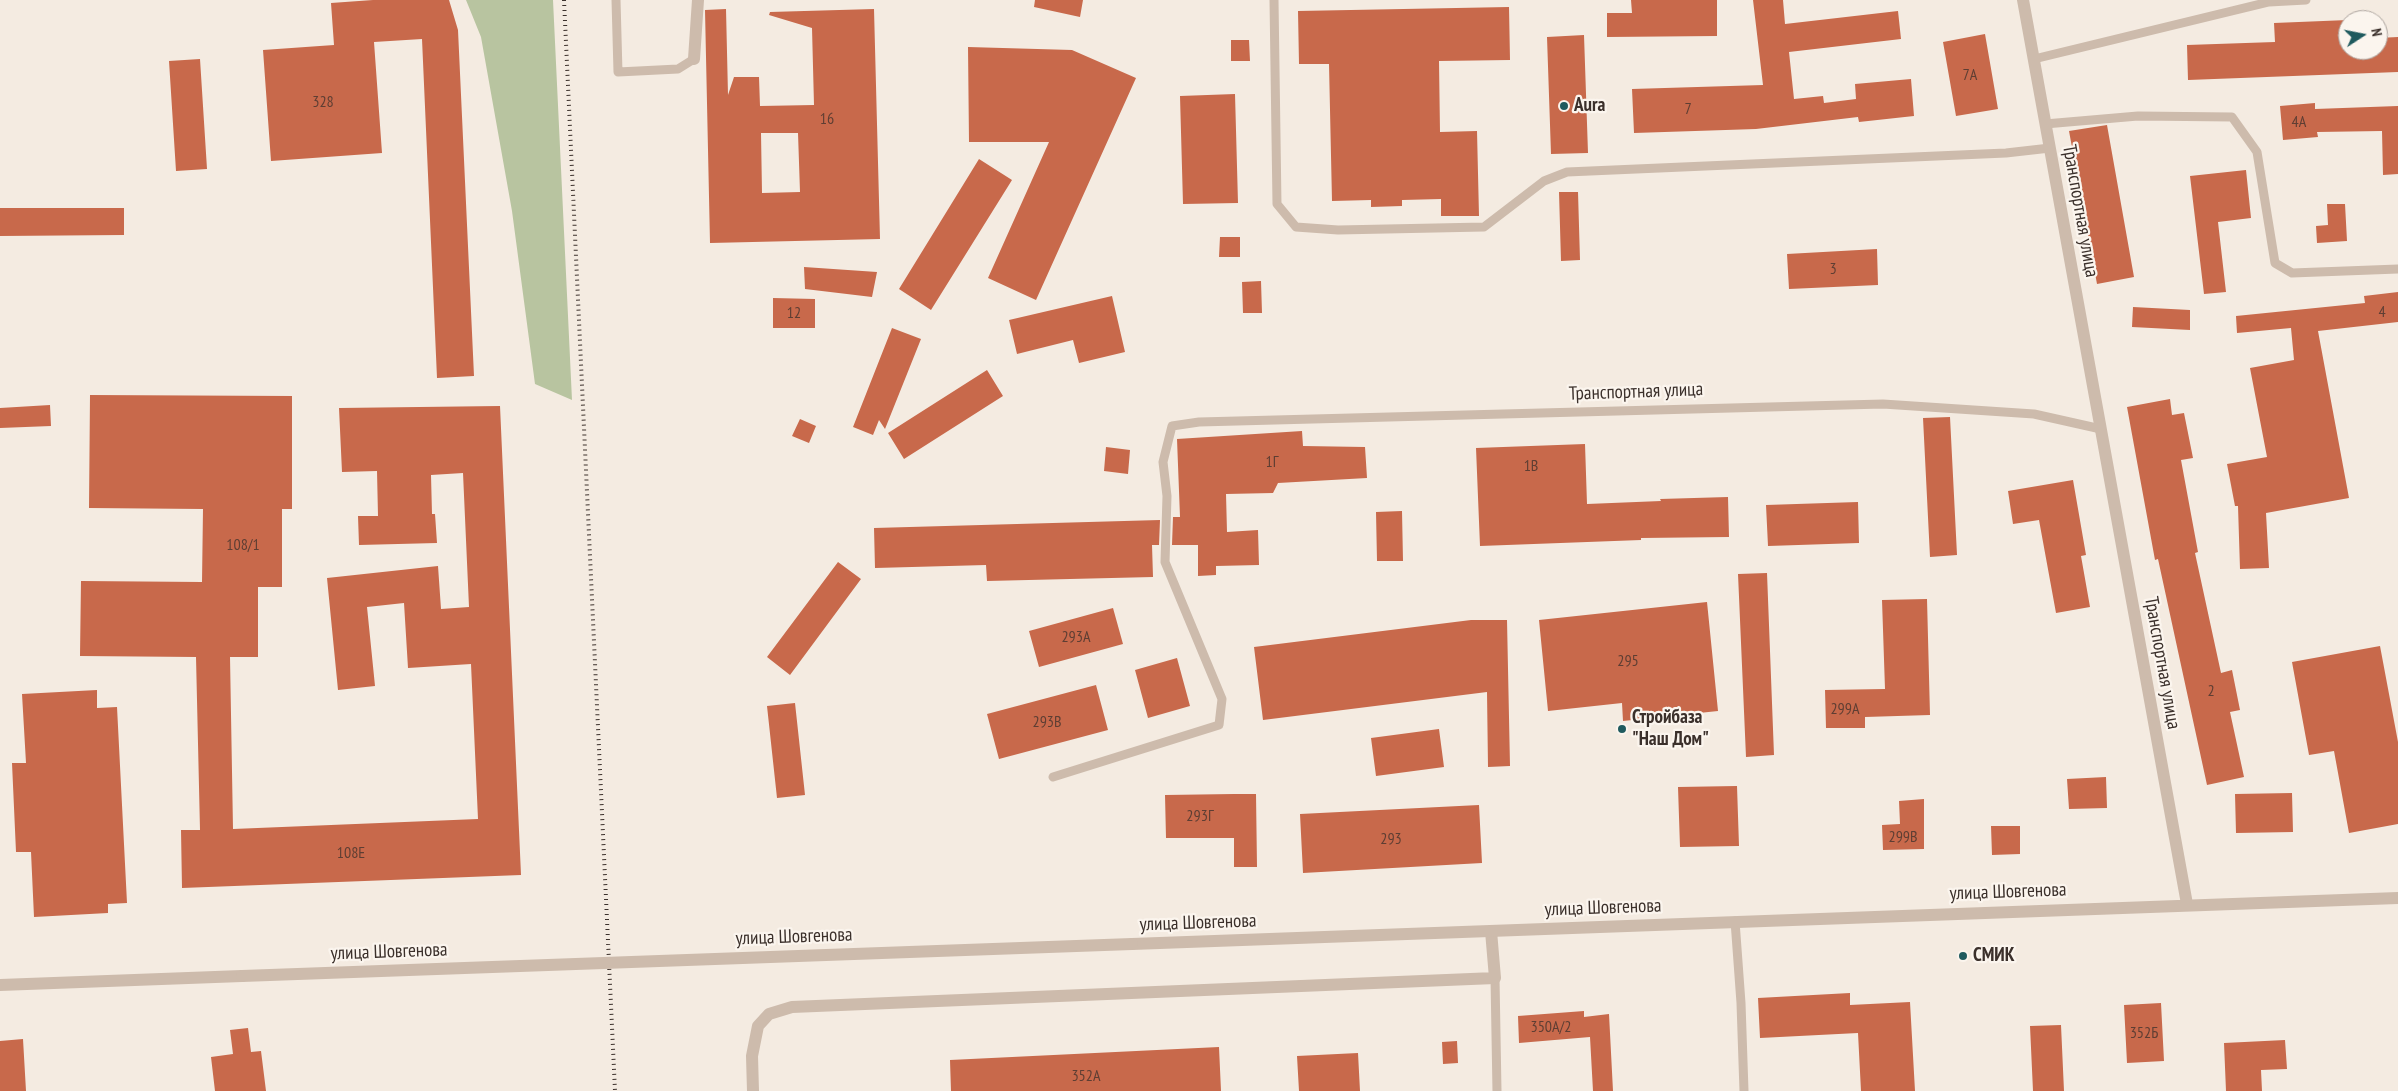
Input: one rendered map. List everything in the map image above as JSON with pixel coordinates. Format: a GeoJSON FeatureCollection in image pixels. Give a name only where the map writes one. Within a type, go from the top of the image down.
{"type":"FeatureCollection","features":[{"type":"Feature","properties":{"kind":"street"},"geometry":{"type":"LineString","coordinates":[[694,59],[698,0]]}},
{"type":"Feature","properties":{"kind":"street","name":"Транспортная улица"},"geometry":{"type":"LineString","coordinates":[[2023,0],[2187,904]]}},
{"type":"Feature","properties":{"kind":"street","name":"улица Шовгенова"},"geometry":{"type":"LineString","coordinates":[[0,985],[2187,904],[2398,898]]}},
{"type":"Feature","properties":{"kind":"street"},"geometry":{"type":"LineString","coordinates":[[753,1091],[752,1056],[758,1026],[770,1014],[792,1007],[1494,978],[1491,931]]}},
{"type":"Feature","properties":{"kind":"lane"},"geometry":{"type":"LineString","coordinates":[[616,0],[618,72],[678,68],[694,59]]}},
{"type":"Feature","properties":{"kind":"lane"},"geometry":{"type":"LineString","coordinates":[[1274,0],[1277,204],[1296,227],[1338,230],[1484,227],[1544,181],[1567,172],[2006,153],[2050,148]]}},
{"type":"Feature","properties":{"kind":"lane"},"geometry":{"type":"LineString","coordinates":[[2034,59],[2269,1],[2306,0]]}},
{"type":"Feature","properties":{"kind":"lane"},"geometry":{"type":"LineString","coordinates":[[2045,124],[2138,116],[2232,117],[2257,152],[2275,263],[2292,272],[2398,269]]}},
{"type":"Feature","properties":{"kind":"lane","name":"Транспортная улица"},"geometry":{"type":"LineString","coordinates":[[1053,776],[1219,725],[1222,699],[1165,562],[1167,496],[1163,462],[1172,426],[1199,422],[1882,404],[2034,414],[2101,429]]}},
{"type":"Feature","properties":{"kind":"lane"},"geometry":{"type":"LineString","coordinates":[[1735,922],[1741,1003],[1744,1091]]}},
{"type":"Feature","properties":{"kind":"lane"},"geometry":{"type":"LineString","coordinates":[[1494,978],[1497,1091]]}},
{"type":"Feature","properties":{"kind":"green space"},"geometry":{"type":"Polygon","coordinates":[[[466,0],[553,0],[572,400],[535,384],[512,211],[481,37],[466,0]]]}},
{"type":"Feature","properties":{"kind":"building"},"geometry":{"type":"Polygon","coordinates":[[[373,0],[449,0],[458,30],[474,376],[437,378],[422,39],[374,42],[382,153],[271,161],[263,50],[334,45],[331,3],[373,0]]]}},
{"type":"Feature","properties":{"kind":"building"},"geometry":{"type":"Polygon","coordinates":[[[1035,0],[1083,0],[1080,17],[1034,7],[1035,0]]]}},
{"type":"Feature","properties":{"kind":"building"},"geometry":{"type":"Polygon","coordinates":[[[1631,0],[1717,0],[1717,36],[1607,37],[1607,13],[1632,13],[1631,0]]]}},
{"type":"Feature","properties":{"kind":"building"},"geometry":{"type":"Polygon","coordinates":[[[1753,0],[1783,0],[1785,24],[1898,11],[1901,39],[1789,52],[1794,99],[1823,96],[1824,103],[1856,99],[1855,84],[1911,79],[1914,116],[1859,122],[1858,117],[1756,129],[1634,133],[1632,89],[1763,85],[1753,0]]]}},
{"type":"Feature","properties":{"kind":"building"},"geometry":{"type":"Polygon","coordinates":[[[1509,7],[1510,60],[1439,61],[1440,132],[1477,131],[1479,216],[1441,216],[1441,199],[1402,200],[1402,206],[1371,207],[1371,200],[1332,201],[1329,64],[1299,64],[1298,11],[1509,7]]]}},
{"type":"Feature","properties":{"kind":"building"},"geometry":{"type":"Polygon","coordinates":[[[726,9],[728,95],[734,77],[759,77],[760,106],[814,105],[812,28],[769,15],[770,12],[874,9],[880,239],[710,243],[705,10],[726,9]],[[761,133],[762,193],[800,192],[798,133],[761,133]]]}},
{"type":"Feature","properties":{"kind":"building"},"geometry":{"type":"Polygon","coordinates":[[[2338,20],[2338,60],[2388,60],[2388,38],[2398,37],[2398,72],[2188,80],[2187,45],[2275,42],[2274,23],[2338,20]]]}},
{"type":"Feature","properties":{"kind":"building"},"geometry":{"type":"Polygon","coordinates":[[[1985,34],[1998,109],[1956,116],[1943,42],[1985,34]]]}},
{"type":"Feature","properties":{"kind":"building"},"geometry":{"type":"Polygon","coordinates":[[[1584,35],[1588,153],[1551,154],[1547,37],[1584,35]]]}},
{"type":"Feature","properties":{"kind":"building"},"geometry":{"type":"Polygon","coordinates":[[[1231,40],[1249,40],[1250,61],[1231,61],[1231,40]]]}},
{"type":"Feature","properties":{"kind":"building"},"geometry":{"type":"Polygon","coordinates":[[[968,47],[1072,50],[1136,78],[1036,300],[988,278],[1049,142],[969,142],[968,47]]]}},
{"type":"Feature","properties":{"kind":"building"},"geometry":{"type":"Polygon","coordinates":[[[200,59],[207,169],[176,171],[169,61],[200,59]]]}},
{"type":"Feature","properties":{"kind":"building"},"geometry":{"type":"Polygon","coordinates":[[[1235,94],[1238,203],[1183,204],[1180,96],[1235,94]]]}},
{"type":"Feature","properties":{"kind":"building"},"geometry":{"type":"Polygon","coordinates":[[[2315,103],[2315,109],[2398,106],[2398,174],[2383,175],[2382,131],[2317,132],[2318,137],[2283,140],[2280,106],[2315,103]]]}},
{"type":"Feature","properties":{"kind":"building"},"geometry":{"type":"Polygon","coordinates":[[[2107,125],[2134,277],[2097,284],[2069,131],[2107,125]]]}},
{"type":"Feature","properties":{"kind":"building"},"geometry":{"type":"Polygon","coordinates":[[[979,159],[1012,180],[931,310],[899,289],[979,159]]]}},
{"type":"Feature","properties":{"kind":"building"},"geometry":{"type":"Polygon","coordinates":[[[2246,170],[2251,218],[2218,222],[2226,292],[2204,294],[2190,176],[2246,170]]]}},
{"type":"Feature","properties":{"kind":"building"},"geometry":{"type":"Polygon","coordinates":[[[1559,192],[1578,192],[1580,260],[1561,261],[1559,192]]]}},
{"type":"Feature","properties":{"kind":"building"},"geometry":{"type":"Polygon","coordinates":[[[2327,204],[2345,204],[2347,241],[2317,243],[2316,226],[2328,225],[2327,204]]]}},
{"type":"Feature","properties":{"kind":"building"},"geometry":{"type":"Polygon","coordinates":[[[0,208],[124,208],[124,235],[0,236],[0,208]]]}},
{"type":"Feature","properties":{"kind":"building"},"geometry":{"type":"Polygon","coordinates":[[[1220,237],[1240,237],[1240,257],[1219,257],[1220,237]]]}},
{"type":"Feature","properties":{"kind":"building"},"geometry":{"type":"Polygon","coordinates":[[[1877,249],[1878,285],[1789,289],[1787,254],[1877,249]]]}},
{"type":"Feature","properties":{"kind":"building"},"geometry":{"type":"Polygon","coordinates":[[[804,267],[877,272],[872,297],[805,289],[804,267]]]}},
{"type":"Feature","properties":{"kind":"building"},"geometry":{"type":"Polygon","coordinates":[[[1261,281],[1262,313],[1243,313],[1242,282],[1261,281]]]}},
{"type":"Feature","properties":{"kind":"building"},"geometry":{"type":"Polygon","coordinates":[[[2398,292],[2398,322],[2318,331],[2349,498],[2266,513],[2269,568],[2240,569],[2238,506],[2235,506],[2227,464],[2267,457],[2250,368],[2294,360],[2291,328],[2237,333],[2236,316],[2365,303],[2364,296],[2398,292]]]}},
{"type":"Feature","properties":{"kind":"building"},"geometry":{"type":"Polygon","coordinates":[[[1112,296],[1125,352],[1079,363],[1073,340],[1017,354],[1009,320],[1112,296]]]}},
{"type":"Feature","properties":{"kind":"building"},"geometry":{"type":"Polygon","coordinates":[[[773,298],[815,299],[815,328],[773,328],[773,298]]]}},
{"type":"Feature","properties":{"kind":"building"},"geometry":{"type":"Polygon","coordinates":[[[2133,307],[2190,310],[2190,330],[2132,327],[2133,307]]]}},
{"type":"Feature","properties":{"kind":"building"},"geometry":{"type":"Polygon","coordinates":[[[892,328],[921,339],[885,429],[879,420],[873,435],[853,427],[892,328]]]}},
{"type":"Feature","properties":{"kind":"building"},"geometry":{"type":"Polygon","coordinates":[[[987,370],[1003,396],[904,459],[888,433],[987,370]]]}},
{"type":"Feature","properties":{"kind":"building"},"geometry":{"type":"Polygon","coordinates":[[[90,395],[292,396],[292,509],[282,509],[282,587],[258,587],[258,657],[230,657],[233,829],[478,819],[471,664],[408,668],[404,603],[367,607],[375,686],[338,690],[327,578],[438,566],[441,609],[469,607],[463,473],[431,475],[432,514],[435,514],[437,543],[359,545],[358,516],[378,516],[377,471],[342,472],[339,408],[500,406],[521,875],[182,888],[181,830],[200,830],[196,657],[80,656],[81,581],[202,582],[203,509],[89,508],[90,395]]]}},
{"type":"Feature","properties":{"kind":"building"},"geometry":{"type":"Polygon","coordinates":[[[2170,399],[2172,415],[2184,413],[2193,458],[2181,460],[2198,552],[2195,553],[2221,673],[2232,670],[2240,710],[2230,712],[2244,777],[2207,785],[2158,559],[2155,560],[2127,407],[2170,399]]]}},
{"type":"Feature","properties":{"kind":"building"},"geometry":{"type":"Polygon","coordinates":[[[50,405],[51,426],[0,428],[0,408],[50,405]]]}},
{"type":"Feature","properties":{"kind":"building"},"geometry":{"type":"Polygon","coordinates":[[[1950,417],[1957,555],[1930,557],[1923,418],[1950,417]]]}},
{"type":"Feature","properties":{"kind":"building"},"geometry":{"type":"Polygon","coordinates":[[[800,419],[816,426],[809,443],[792,436],[800,419]]]}},
{"type":"Feature","properties":{"kind":"building"},"geometry":{"type":"Polygon","coordinates":[[[1302,431],[1303,446],[1365,447],[1367,478],[1278,483],[1273,493],[1226,494],[1227,532],[1258,530],[1259,565],[1216,566],[1216,575],[1198,576],[1198,545],[1172,545],[1173,517],[1180,517],[1177,439],[1302,431]]]}},
{"type":"Feature","properties":{"kind":"building"},"geometry":{"type":"Polygon","coordinates":[[[1585,444],[1587,504],[1728,497],[1729,537],[1641,538],[1641,540],[1480,546],[1476,448],[1585,444]]]}},
{"type":"Feature","properties":{"kind":"building"},"geometry":{"type":"Polygon","coordinates":[[[1106,447],[1130,450],[1128,474],[1104,471],[1106,447]]]}},
{"type":"Feature","properties":{"kind":"building"},"geometry":{"type":"Polygon","coordinates":[[[2073,480],[2086,555],[2081,556],[2090,607],[2056,613],[2039,520],[2013,524],[2008,491],[2073,480]]]}},
{"type":"Feature","properties":{"kind":"building"},"geometry":{"type":"Polygon","coordinates":[[[1858,502],[1859,543],[1768,546],[1766,505],[1858,502]]]}},
{"type":"Feature","properties":{"kind":"building"},"geometry":{"type":"Polygon","coordinates":[[[1402,511],[1403,561],[1377,561],[1376,512],[1402,511]]]}},
{"type":"Feature","properties":{"kind":"building"},"geometry":{"type":"Polygon","coordinates":[[[1160,520],[1159,545],[1152,545],[1153,577],[987,581],[986,565],[875,568],[874,528],[1160,520]]]}},
{"type":"Feature","properties":{"kind":"building"},"geometry":{"type":"Polygon","coordinates":[[[838,562],[861,579],[790,675],[767,657],[838,562]]]}},
{"type":"Feature","properties":{"kind":"building"},"geometry":{"type":"Polygon","coordinates":[[[1767,573],[1774,755],[1746,757],[1738,574],[1767,573]]]}},
{"type":"Feature","properties":{"kind":"building"},"geometry":{"type":"Polygon","coordinates":[[[1927,599],[1930,715],[1865,717],[1865,728],[1826,728],[1825,690],[1885,689],[1882,600],[1927,599]]]}},
{"type":"Feature","properties":{"kind":"building"},"geometry":{"type":"Polygon","coordinates":[[[1707,602],[1718,711],[1623,721],[1622,703],[1548,711],[1539,620],[1707,602]]]}},
{"type":"Feature","properties":{"kind":"building"},"geometry":{"type":"Polygon","coordinates":[[[1113,608],[1123,644],[1039,667],[1029,631],[1113,608]]]}},
{"type":"Feature","properties":{"kind":"building"},"geometry":{"type":"Polygon","coordinates":[[[1471,620],[1507,620],[1510,766],[1488,767],[1487,692],[1263,720],[1254,647],[1471,620]]]}},
{"type":"Feature","properties":{"kind":"building"},"geometry":{"type":"Polygon","coordinates":[[[2380,646],[2398,742],[2398,824],[2349,833],[2334,751],[2309,755],[2292,662],[2380,646]]]}},
{"type":"Feature","properties":{"kind":"building"},"geometry":{"type":"Polygon","coordinates":[[[1177,658],[1190,706],[1148,718],[1135,670],[1177,658]]]}},
{"type":"Feature","properties":{"kind":"building"},"geometry":{"type":"Polygon","coordinates":[[[1096,685],[1108,730],[999,759],[987,714],[1096,685]]]}},
{"type":"Feature","properties":{"kind":"building"},"geometry":{"type":"Polygon","coordinates":[[[97,690],[97,708],[117,707],[127,903],[108,904],[108,913],[34,917],[31,852],[16,852],[12,763],[26,763],[22,694],[97,690]]]}},
{"type":"Feature","properties":{"kind":"building"},"geometry":{"type":"Polygon","coordinates":[[[795,703],[805,795],[777,798],[767,706],[795,703]]]}},
{"type":"Feature","properties":{"kind":"building"},"geometry":{"type":"Polygon","coordinates":[[[1439,729],[1444,767],[1376,776],[1371,738],[1439,729]]]}},
{"type":"Feature","properties":{"kind":"building"},"geometry":{"type":"Polygon","coordinates":[[[2106,777],[2107,808],[2069,809],[2067,779],[2106,777]]]}},
{"type":"Feature","properties":{"kind":"building"},"geometry":{"type":"Polygon","coordinates":[[[1737,786],[1739,846],[1680,847],[1678,787],[1737,786]]]}},
{"type":"Feature","properties":{"kind":"building"},"geometry":{"type":"Polygon","coordinates":[[[2292,793],[2293,832],[2236,833],[2235,794],[2292,793]]]}},
{"type":"Feature","properties":{"kind":"building"},"geometry":{"type":"Polygon","coordinates":[[[1256,794],[1257,867],[1234,867],[1234,838],[1166,838],[1165,795],[1256,794]]]}},
{"type":"Feature","properties":{"kind":"building"},"geometry":{"type":"Polygon","coordinates":[[[1924,799],[1924,849],[1883,850],[1882,825],[1900,824],[1899,801],[1924,799]]]}},
{"type":"Feature","properties":{"kind":"building"},"geometry":{"type":"Polygon","coordinates":[[[1479,805],[1482,863],[1303,873],[1300,814],[1479,805]]]}},
{"type":"Feature","properties":{"kind":"building"},"geometry":{"type":"Polygon","coordinates":[[[1991,826],[2020,826],[2020,854],[1992,855],[1991,826]]]}},
{"type":"Feature","properties":{"kind":"building"},"geometry":{"type":"Polygon","coordinates":[[[1850,993],[1850,1005],[1910,1002],[1915,1091],[1861,1091],[1858,1033],[1760,1038],[1758,998],[1850,993]]]}},
{"type":"Feature","properties":{"kind":"building"},"geometry":{"type":"Polygon","coordinates":[[[2161,1003],[2164,1061],[2127,1063],[2124,1005],[2161,1003]]]}},
{"type":"Feature","properties":{"kind":"building"},"geometry":{"type":"Polygon","coordinates":[[[1584,1011],[1584,1017],[1609,1014],[1613,1091],[1593,1091],[1590,1037],[1519,1043],[1518,1016],[1584,1011]]]}},
{"type":"Feature","properties":{"kind":"building"},"geometry":{"type":"Polygon","coordinates":[[[2061,1025],[2064,1091],[2033,1091],[2030,1026],[2061,1025]]]}},
{"type":"Feature","properties":{"kind":"building"},"geometry":{"type":"Polygon","coordinates":[[[248,1028],[251,1052],[261,1051],[266,1091],[215,1091],[211,1057],[233,1054],[230,1030],[248,1028]]]}},
{"type":"Feature","properties":{"kind":"building"},"geometry":{"type":"Polygon","coordinates":[[[23,1039],[26,1091],[0,1091],[0,1041],[23,1039]]]}},
{"type":"Feature","properties":{"kind":"building"},"geometry":{"type":"Polygon","coordinates":[[[2285,1040],[2287,1069],[2261,1070],[2262,1091],[2226,1091],[2224,1043],[2285,1040]]]}},
{"type":"Feature","properties":{"kind":"building"},"geometry":{"type":"Polygon","coordinates":[[[1457,1041],[1458,1063],[1443,1064],[1442,1042],[1457,1041]]]}},
{"type":"Feature","properties":{"kind":"building"},"geometry":{"type":"Polygon","coordinates":[[[1219,1047],[1221,1091],[951,1091],[950,1060],[1219,1047]]]}},
{"type":"Feature","properties":{"kind":"building"},"geometry":{"type":"Polygon","coordinates":[[[1358,1053],[1360,1091],[1299,1091],[1297,1056],[1358,1053]]]}},
{"type":"Feature","properties":{"kind":"railway"},"geometry":{"type":"LineString","coordinates":[[564,0],[615,1091]]}},
{"type":"Feature","properties":{"kind":"place","name":"Aura"},"geometry":{"type":"Point","coordinates":[1564,106]}},
{"type":"Feature","properties":{"kind":"place","name":"Стройбаза \"Наш Дом\""},"geometry":{"type":"Point","coordinates":[1622,729]}},
{"type":"Feature","properties":{"kind":"place","name":"СМИК"},"geometry":{"type":"Point","coordinates":[1963,956]}}]}
